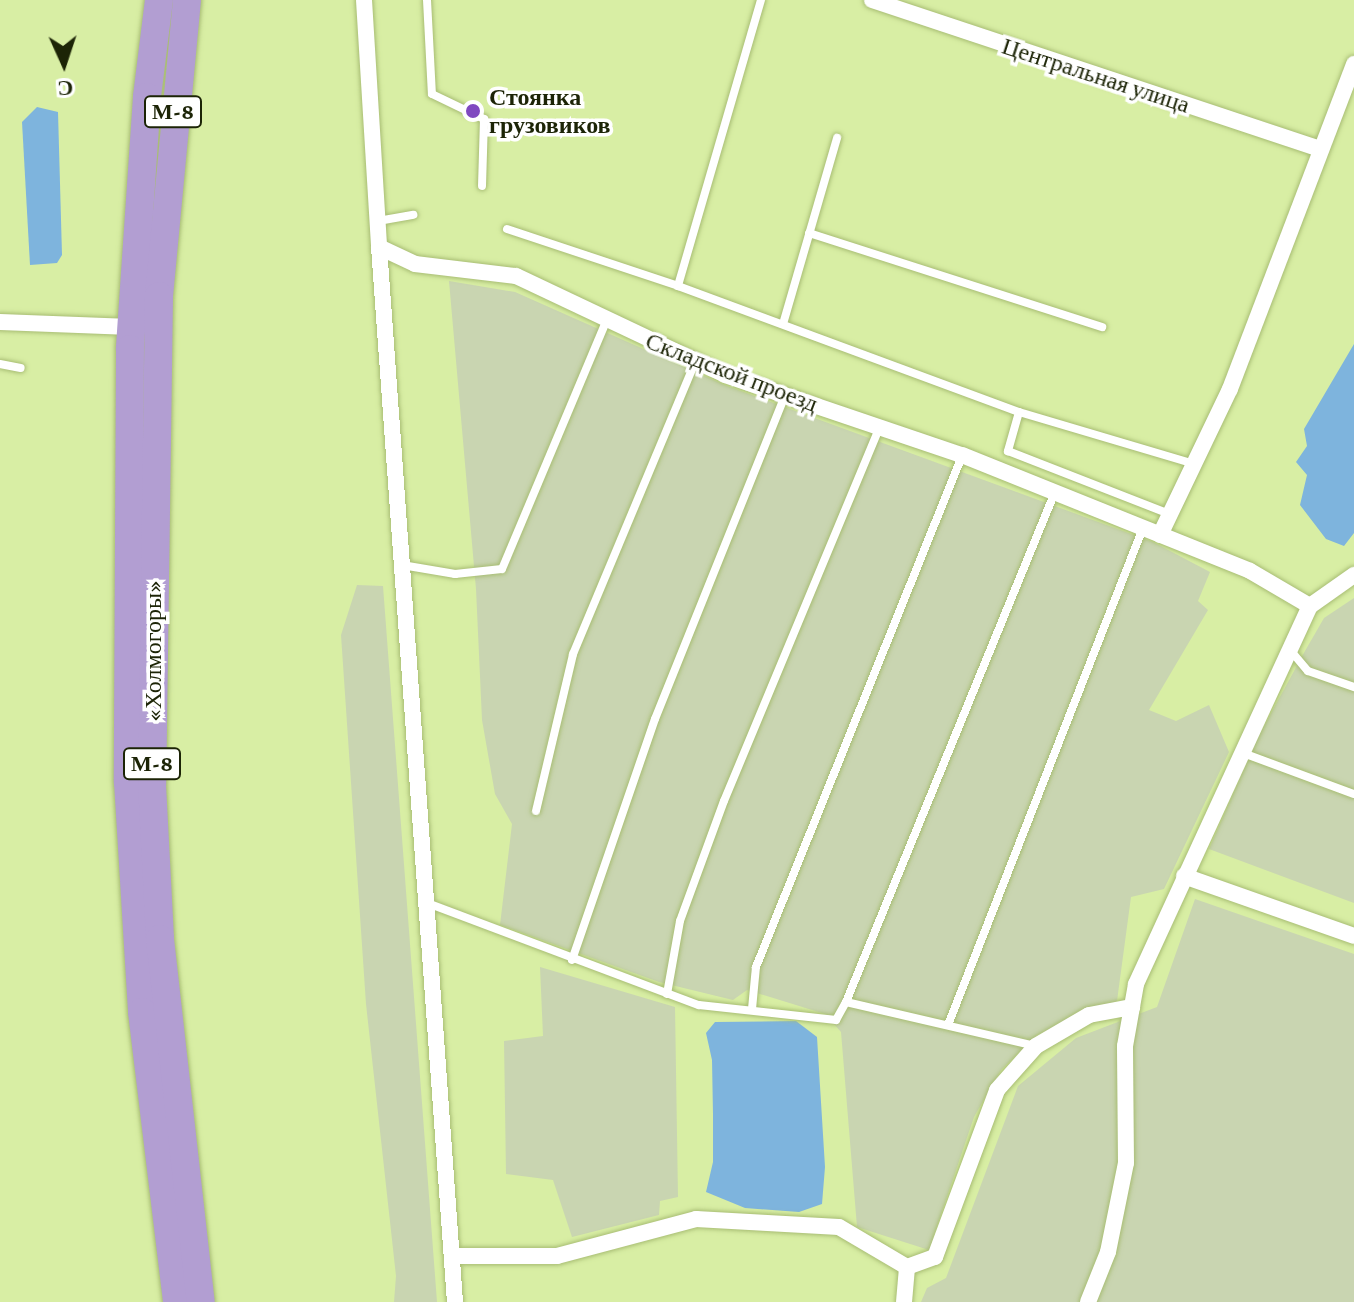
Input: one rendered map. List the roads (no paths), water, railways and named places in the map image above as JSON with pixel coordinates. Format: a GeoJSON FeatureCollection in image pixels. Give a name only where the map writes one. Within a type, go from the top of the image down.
{"type":"FeatureCollection","features":[{"type":"Feature","properties":{"kind":"highway","name":"«Холмогоры»"},"geometry":{"type":"LineString","coordinates":[[159,0],[147,97],[131,327],[125,538],[132,893],[177,1302]]}},
{"type":"Feature","properties":{"kind":"highway","name":"«Холмогоры»"},"geometry":{"type":"LineString","coordinates":[[187,0],[159,296],[152,785],[160,939],[201,1302]]}},
{"type":"Feature","properties":{"kind":"street"},"geometry":{"type":"LineString","coordinates":[[364,0],[455,1302]]}},
{"type":"Feature","properties":{"kind":"street","name":"Центральная улица"},"geometry":{"type":"LineString","coordinates":[[872,0],[1319,149]]}},
{"type":"Feature","properties":{"kind":"street"},"geometry":{"type":"LineString","coordinates":[[1160,535],[1230,389],[1319,149],[1354,64]]}},
{"type":"Feature","properties":{"kind":"street","name":"Складской проезд"},"geometry":{"type":"LineString","coordinates":[[379,247],[415,264],[516,276],[695,362],[962,455],[1250,571],[1310,606]]}},
{"type":"Feature","properties":{"kind":"street"},"geometry":{"type":"LineString","coordinates":[[0,322],[131,327]]}},
{"type":"Feature","properties":{"kind":"street"},"geometry":{"type":"LineString","coordinates":[[1088,1302],[1108,1252],[1126,1163],[1125,1046],[1136,984],[1310,606],[1354,575]]}},
{"type":"Feature","properties":{"kind":"street"},"geometry":{"type":"LineString","coordinates":[[1184,876],[1354,936]]}},
{"type":"Feature","properties":{"kind":"street"},"geometry":{"type":"LineString","coordinates":[[907,1267],[935,1257],[997,1090],[1036,1046],[1089,1015],[1132,1007]]}},
{"type":"Feature","properties":{"kind":"street"},"geometry":{"type":"LineString","coordinates":[[452,1256],[557,1256],[696,1219],[839,1227],[907,1267]]}},
{"type":"Feature","properties":{"kind":"street"},"geometry":{"type":"LineString","coordinates":[[904,1302],[907,1267]]}},
{"type":"Feature","properties":{"kind":"lane"},"geometry":{"type":"LineString","coordinates":[[427,0],[432,94],[484,119],[482,186]]}},
{"type":"Feature","properties":{"kind":"lane"},"geometry":{"type":"LineString","coordinates":[[678,286],[761,0]]}},
{"type":"Feature","properties":{"kind":"lane"},"geometry":{"type":"LineString","coordinates":[[783,324],[837,138]]}},
{"type":"Feature","properties":{"kind":"lane"},"geometry":{"type":"LineString","coordinates":[[378,221],[413,215]]}},
{"type":"Feature","properties":{"kind":"lane"},"geometry":{"type":"LineString","coordinates":[[507,229],[678,286],[1019,412],[1194,464]]}},
{"type":"Feature","properties":{"kind":"lane"},"geometry":{"type":"LineString","coordinates":[[809,233],[1102,327]]}},
{"type":"Feature","properties":{"kind":"lane"},"geometry":{"type":"LineString","coordinates":[[402,565],[455,574],[502,569],[606,321]]}},
{"type":"Feature","properties":{"kind":"lane"},"geometry":{"type":"LineString","coordinates":[[536,811],[573,654],[695,362]]}},
{"type":"Feature","properties":{"kind":"lane"},"geometry":{"type":"LineString","coordinates":[[0,364],[21,368]]}},
{"type":"Feature","properties":{"kind":"lane"},"geometry":{"type":"LineString","coordinates":[[572,960],[655,719],[786,395]]}},
{"type":"Feature","properties":{"kind":"lane"},"geometry":{"type":"LineString","coordinates":[[1019,412],[1008,451],[1170,514]]}},
{"type":"Feature","properties":{"kind":"lane"},"geometry":{"type":"LineString","coordinates":[[667,994],[680,921],[724,801],[880,427]]}},
{"type":"Feature","properties":{"kind":"lane"},"geometry":{"type":"LineString","coordinates":[[752,1009],[756,967],[962,455]]}},
{"type":"Feature","properties":{"kind":"lane"},"geometry":{"type":"LineString","coordinates":[[427,903],[572,960],[699,1005],[836,1020],[1055,492]]}},
{"type":"Feature","properties":{"kind":"lane"},"geometry":{"type":"LineString","coordinates":[[948,1025],[1143,528]]}},
{"type":"Feature","properties":{"kind":"lane"},"geometry":{"type":"LineString","coordinates":[[1291,651],[1308,671],[1354,687]]}},
{"type":"Feature","properties":{"kind":"lane"},"geometry":{"type":"LineString","coordinates":[[1242,753],[1354,794]]}},
{"type":"Feature","properties":{"kind":"lane"},"geometry":{"type":"LineString","coordinates":[[846,1002],[948,1025],[995,1040],[1036,1046]]}},
{"type":"Feature","properties":{"kind":"water"},"geometry":{"type":"Polygon","coordinates":[[[37,107],[58,112],[62,255],[57,263],[30,265],[22,122],[37,107]]]}},
{"type":"Feature","properties":{"kind":"water"},"geometry":{"type":"Polygon","coordinates":[[[1354,344],[1354,533],[1344,546],[1326,539],[1300,505],[1307,475],[1296,462],[1307,446],[1304,429],[1354,344]]]}},
{"type":"Feature","properties":{"kind":"water"},"geometry":{"type":"Polygon","coordinates":[[[796,1021],[817,1037],[825,1167],[822,1204],[799,1212],[745,1208],[706,1192],[713,1162],[713,1115],[712,1060],[706,1033],[715,1022],[796,1021]]]}},
{"type":"Feature","properties":{"kind":"place","name":"Стоянка грузовиков"},"geometry":{"type":"Point","coordinates":[473,111]}}]}
